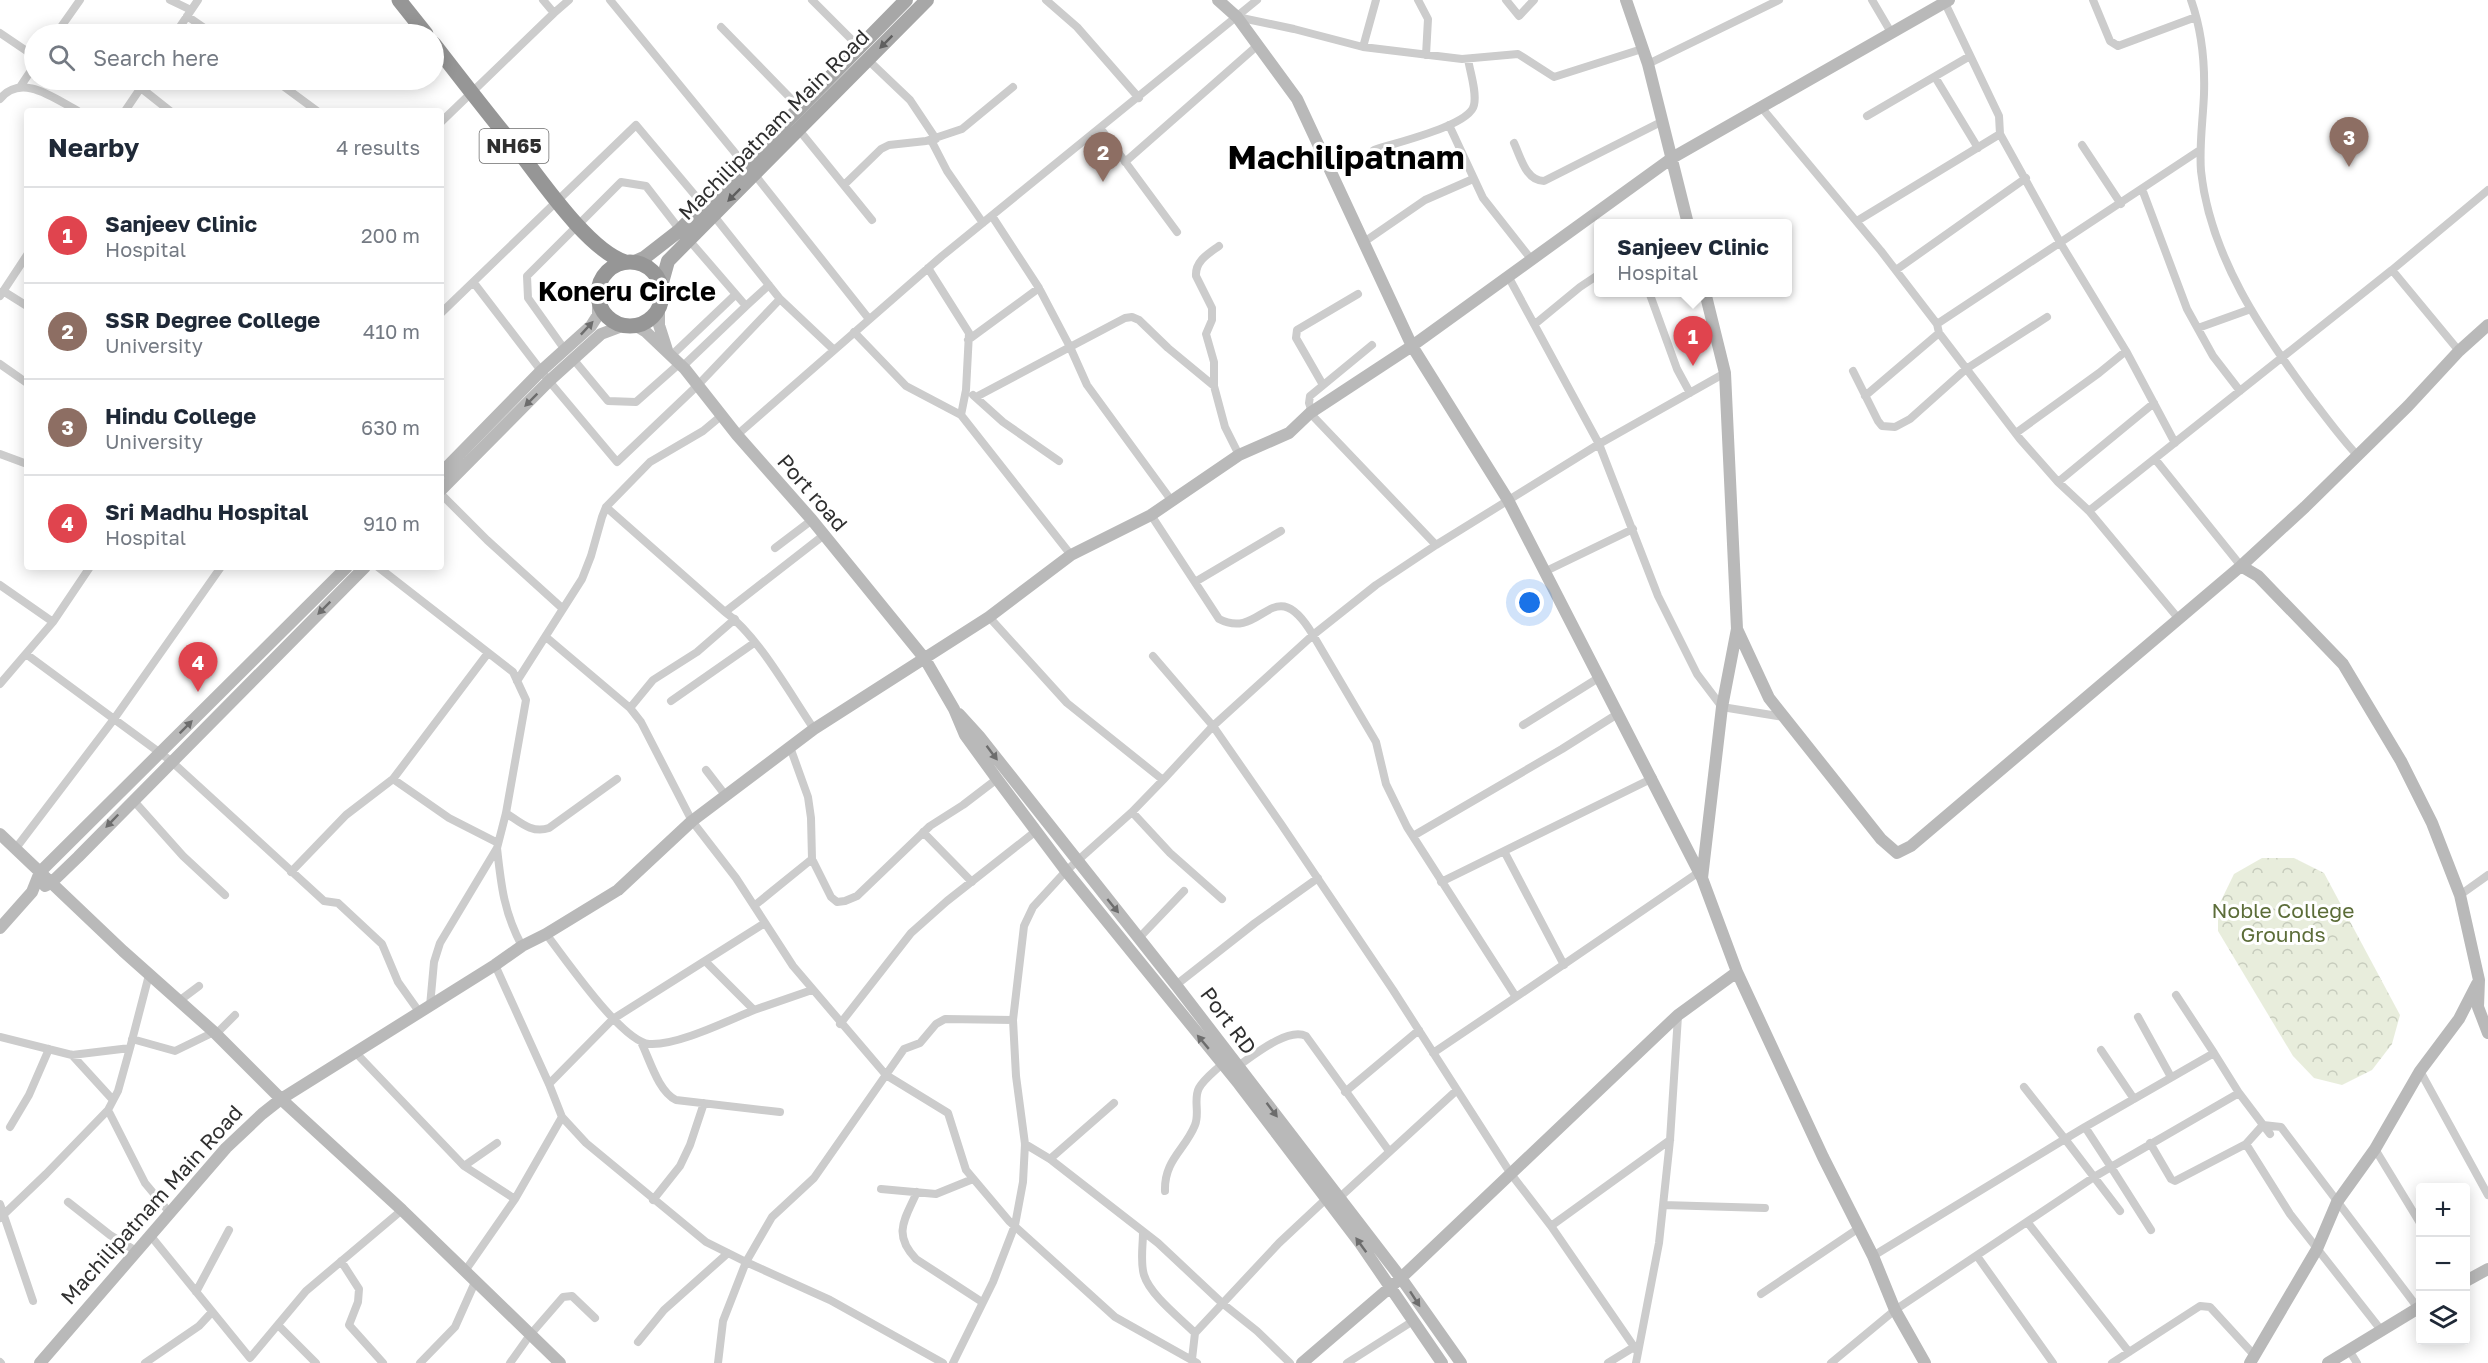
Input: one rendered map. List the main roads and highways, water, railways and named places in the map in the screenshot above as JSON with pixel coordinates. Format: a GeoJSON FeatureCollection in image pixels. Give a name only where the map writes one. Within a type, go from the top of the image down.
{"type":"FeatureCollection","features":[{"type":"Feature","properties":{"kind":"highway"},"geometry":{"type":"LineString","coordinates":[[399,0],[418,24]]}},
{"type":"Feature","properties":{"kind":"highway","name":"NH65"},"geometry":{"type":"LineString","coordinates":[[444,57],[578,225],[615,259],[630,262],[651,271],[661,286],[659,306],[654,315],[630,325],[607,317],[598,300],[598,290],[606,265],[597,244]]}},
{"type":"Feature","properties":{"kind":"highway"},"geometry":{"type":"LineString","coordinates":[[605,273],[618,264],[630,262]]}},
{"type":"Feature","properties":{"kind":"main road","name":"Machilipatnam Main Road"},"geometry":{"type":"LineString","coordinates":[[750,170],[800,108],[906,0]]}},
{"type":"Feature","properties":{"kind":"main road","name":"Machilipatnam Main Road"},"geometry":{"type":"LineString","coordinates":[[661,286],[668,261],[685,235],[750,170],[799,130],[922,2]]}},
{"type":"Feature","properties":{"kind":"main road","name":"Machilipatnam Main Road"},"geometry":{"type":"LineString","coordinates":[[630,262],[644,258],[685,235]]}},
{"type":"Feature","properties":{"kind":"place","name":"Hindu College"},"geometry":{"type":"Point","coordinates":[2349,167]}},
{"type":"Feature","properties":{"kind":"place","name":"SSR Degree College"},"geometry":{"type":"Point","coordinates":[1103,182]}},
{"type":"Feature","properties":{"kind":"place","name":"Sanjeev Clinic"},"geometry":{"type":"Point","coordinates":[1693,366]}},
{"type":"Feature","properties":{"kind":"place","name":"Sri Madhu Hospital"},"geometry":{"type":"Point","coordinates":[198,692]}},
{"type":"Feature","properties":{"kind":"district","name":"Machilipatnam"},"geometry":{"type":"Point","coordinates":[1346,157]}},
{"type":"Feature","properties":{"kind":"district","name":"Koneru Circle"},"geometry":{"type":"Point","coordinates":[627,292]}},
{"type":"Feature","properties":{"kind":"park label","name":"Noble College Grounds"},"geometry":{"type":"Point","coordinates":[2283,923]}}]}
